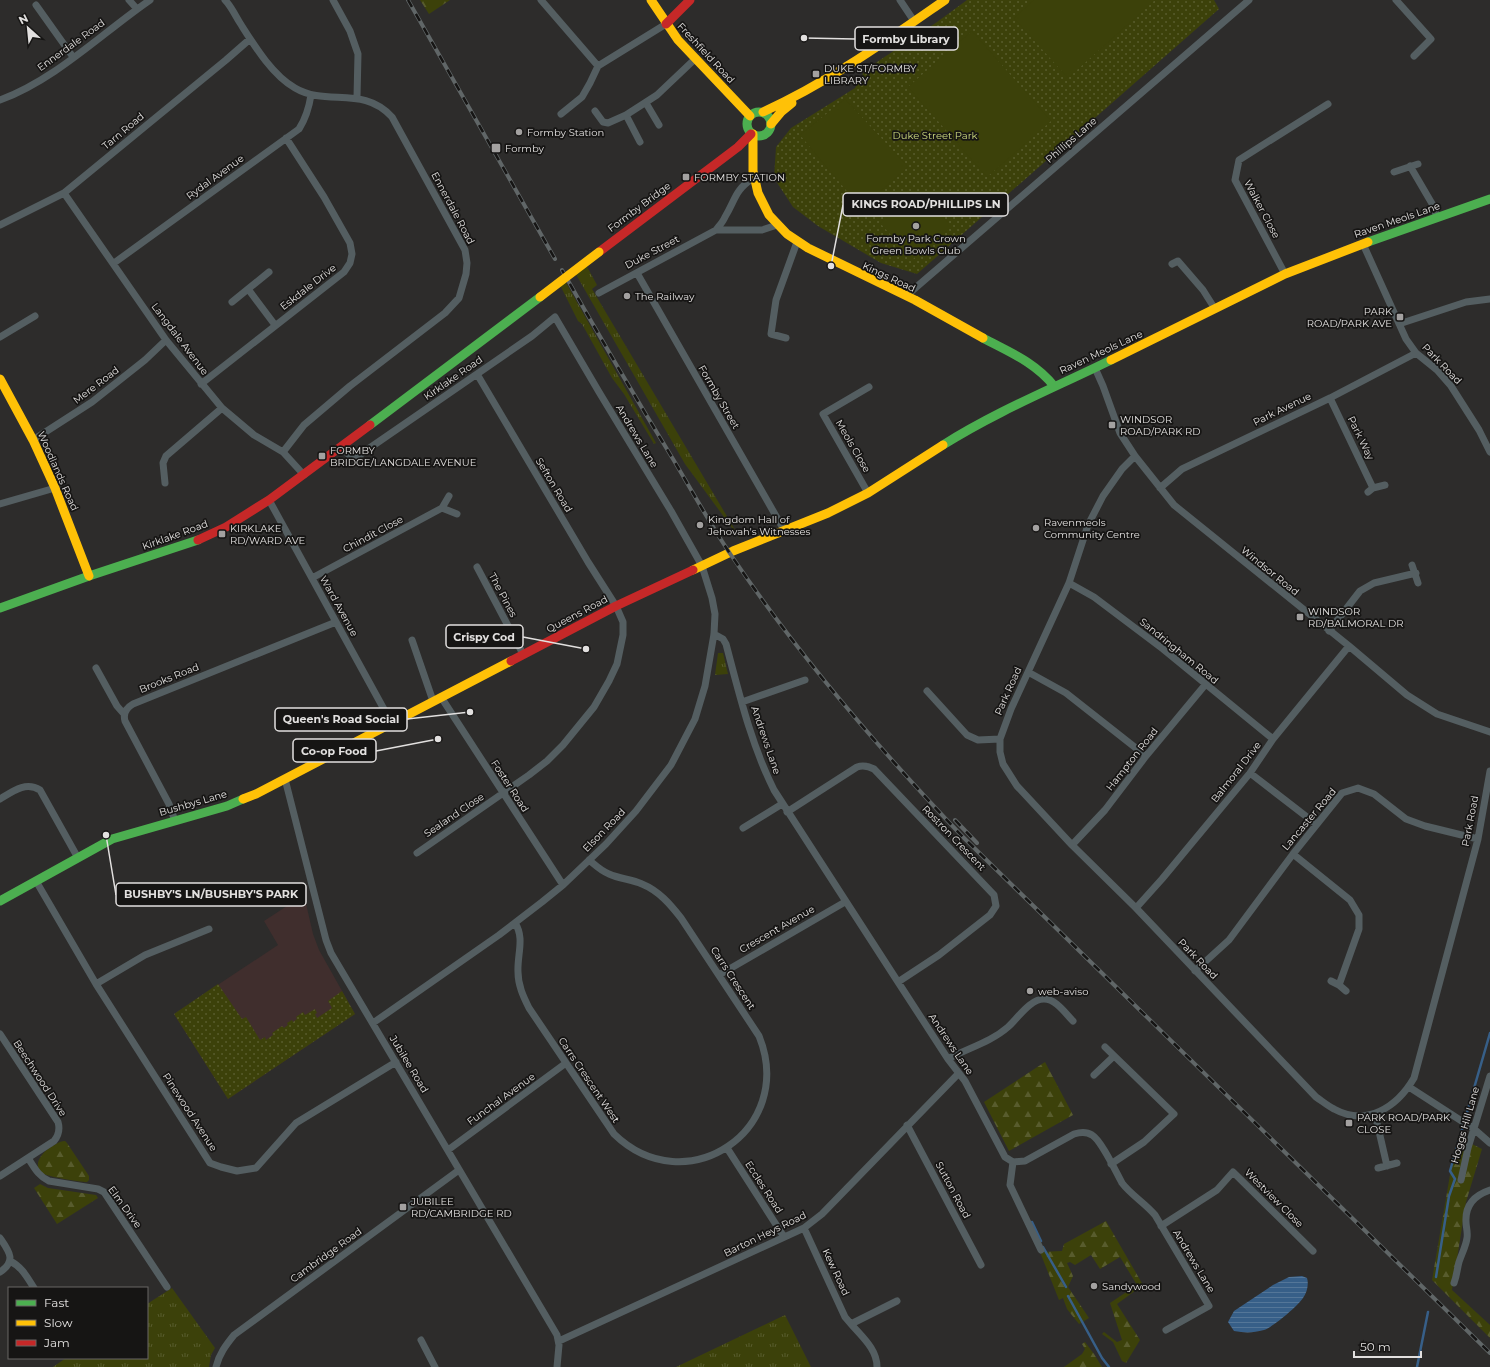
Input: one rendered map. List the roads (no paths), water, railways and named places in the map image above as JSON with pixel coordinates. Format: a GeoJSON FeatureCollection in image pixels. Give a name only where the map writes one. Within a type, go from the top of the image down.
{"type":"FeatureCollection","features":[{"type":"Feature","properties":{"kind":"street"},"geometry":{"type":"LineString","coordinates":[[129,0],[137,9]]}},
{"type":"Feature","properties":{"kind":"street","name":"Ennerdale Road"},"geometry":{"type":"LineString","coordinates":[[0,100],[16,94],[42,79],[150,0]]}},
{"type":"Feature","properties":{"kind":"street","name":"Ennerdale Road"},"geometry":{"type":"LineString","coordinates":[[224,0],[267,62],[294,88],[311,95],[357,98],[376,103],[392,116],[465,250],[467,263],[466,274],[459,298],[445,313],[350,386],[304,425],[283,452]]}},
{"type":"Feature","properties":{"kind":"street"},"geometry":{"type":"LineString","coordinates":[[333,0],[350,31],[358,54],[357,98]]}},
{"type":"Feature","properties":{"kind":"street"},"geometry":{"type":"LineString","coordinates":[[541,0],[598,66]]}},
{"type":"Feature","properties":{"kind":"street","name":"Freshfield Road"},"geometry":{"type":"LineString","coordinates":[[651,0],[666,24],[750,116]]}},
{"type":"Feature","properties":{"kind":"street"},"geometry":{"type":"LineString","coordinates":[[561,114],[582,97],[598,66],[666,24],[690,0]]}},
{"type":"Feature","properties":{"kind":"street"},"geometry":{"type":"LineString","coordinates":[[900,0],[914,21]]}},
{"type":"Feature","properties":{"kind":"street"},"geometry":{"type":"LineString","coordinates":[[803,94],[763,112],[756,112],[748,119],[747,127],[752,134],[763,136],[769,131],[771,124],[781,112],[803,94],[945,0]]}},
{"type":"Feature","properties":{"kind":"street","name":"Phillips Lane"},"geometry":{"type":"LineString","coordinates":[[906,296],[1249,0]]}},
{"type":"Feature","properties":{"kind":"street"},"geometry":{"type":"LineString","coordinates":[[1396,0],[1431,39],[1414,56]]}},
{"type":"Feature","properties":{"kind":"street"},"geometry":{"type":"LineString","coordinates":[[36,5],[73,56]]}},
{"type":"Feature","properties":{"kind":"street","name":"Tarn Road"},"geometry":{"type":"LineString","coordinates":[[0,225],[64,193],[250,39]]}},
{"type":"Feature","properties":{"kind":"street"},"geometry":{"type":"LineString","coordinates":[[595,111],[603,122],[608,123],[626,115],[657,95],[696,58]]}},
{"type":"Feature","properties":{"kind":"street","name":"Rydal Avenue"},"geometry":{"type":"LineString","coordinates":[[114,263],[299,129],[309,110],[311,95]]}},
{"type":"Feature","properties":{"kind":"street"},"geometry":{"type":"LineString","coordinates":[[646,103],[659,125]]}},
{"type":"Feature","properties":{"kind":"street","name":"Walker Close"},"geometry":{"type":"LineString","coordinates":[[1285,274],[1235,180],[1239,160],[1328,104]]}},
{"type":"Feature","properties":{"kind":"street"},"geometry":{"type":"LineString","coordinates":[[763,112],[769,117],[771,124]]}},
{"type":"Feature","properties":{"kind":"street"},"geometry":{"type":"LineString","coordinates":[[626,115],[640,142]]}},
{"type":"Feature","properties":{"kind":"street","name":"Kings Road"},"geometry":{"type":"LineString","coordinates":[[752,134],[753,178],[756,190],[777,225],[797,242],[850,271],[906,296],[1040,369],[1054,386]]}},
{"type":"Feature","properties":{"kind":"street","name":"Formby Bridge"},"geometry":{"type":"LineString","coordinates":[[540,297],[738,147],[752,134]]}},
{"type":"Feature","properties":{"kind":"street","name":"Kings Road"},"geometry":{"type":"LineString","coordinates":[[753,158],[763,136]]}},
{"type":"Feature","properties":{"kind":"street","name":"Eskdale Drive"},"geometry":{"type":"LineString","coordinates":[[201,384],[344,272],[350,263],[352,254],[350,243],[324,197],[286,138]]}},
{"type":"Feature","properties":{"kind":"street"},"geometry":{"type":"LineString","coordinates":[[1394,172],[1418,164]]}},
{"type":"Feature","properties":{"kind":"street"},"geometry":{"type":"LineString","coordinates":[[1410,166],[1434,207],[1437,218]]}},
{"type":"Feature","properties":{"kind":"street","name":"Duke Street"},"geometry":{"type":"LineString","coordinates":[[599,293],[716,230],[726,217],[737,193],[743,185],[753,178]]}},
{"type":"Feature","properties":{"kind":"street","name":"Langdale Avenue"},"geometry":{"type":"LineString","coordinates":[[64,193],[166,340],[201,384],[222,408],[254,435],[283,452],[304,475]]}},
{"type":"Feature","properties":{"kind":"street","name":"Raven Meols Lane"},"geometry":{"type":"LineString","coordinates":[[733,551],[828,513],[868,493],[972,427],[1285,274],[1362,244],[1490,199]]}},
{"type":"Feature","properties":{"kind":"street","name":"Duke Street"},"geometry":{"type":"LineString","coordinates":[[716,230],[762,230],[777,225]]}},
{"type":"Feature","properties":{"kind":"street"},"geometry":{"type":"LineString","coordinates":[[786,338],[771,334],[776,300],[797,242]]}},
{"type":"Feature","properties":{"kind":"street","name":"Park Road"},"geometry":{"type":"LineString","coordinates":[[1362,244],[1406,339],[1416,354],[1437,370],[1451,386],[1480,430],[1490,452]]}},
{"type":"Feature","properties":{"kind":"street"},"geometry":{"type":"LineString","coordinates":[[1172,264],[1178,261],[1203,290],[1215,309]]}},
{"type":"Feature","properties":{"kind":"street"},"geometry":{"type":"LineString","coordinates":[[232,302],[269,272]]}},
{"type":"Feature","properties":{"kind":"street","name":"Formby Street"},"geometry":{"type":"LineString","coordinates":[[637,273],[784,530]]}},
{"type":"Feature","properties":{"kind":"street"},"geometry":{"type":"LineString","coordinates":[[248,289],[275,325]]}},
{"type":"Feature","properties":{"kind":"street","name":"Kirklake Road"},"geometry":{"type":"LineString","coordinates":[[0,608],[89,576],[190,543],[226,527],[269,500],[304,475],[540,297]]}},
{"type":"Feature","properties":{"kind":"street"},"geometry":{"type":"LineString","coordinates":[[1399,324],[1466,302],[1490,299]]}},
{"type":"Feature","properties":{"kind":"street"},"geometry":{"type":"LineString","coordinates":[[0,337],[35,316]]}},
{"type":"Feature","properties":{"kind":"street","name":"Kirklake Road"},"geometry":{"type":"LineString","coordinates":[[341,447],[350,456],[358,456],[532,336],[555,317]]}},
{"type":"Feature","properties":{"kind":"street","name":"Andrews Lane"},"geometry":{"type":"LineString","coordinates":[[555,317],[671,511],[702,566]]}},
{"type":"Feature","properties":{"kind":"street","name":"Mere Road"},"geometry":{"type":"LineString","coordinates":[[33,440],[92,402],[145,360],[166,340]]}},
{"type":"Feature","properties":{"kind":"street","name":"Park Avenue"},"geometry":{"type":"LineString","coordinates":[[1160,488],[1182,469],[1330,398],[1416,354]]}},
{"type":"Feature","properties":{"kind":"street","name":"Windsor Road"},"geometry":{"type":"LineString","coordinates":[[1095,368],[1120,433],[1135,456],[1160,488],[1174,505],[1188,518],[1349,646],[1407,695],[1438,714],[1490,732]]}},
{"type":"Feature","properties":{"kind":"street","name":"Sefton Road"},"geometry":{"type":"LineString","coordinates":[[477,374],[588,562],[616,606],[623,622],[623,635],[616,664],[602,694],[594,707],[563,745],[547,761],[503,794]]}},
{"type":"Feature","properties":{"kind":"street","name":"Woodlands Road"},"geometry":{"type":"LineString","coordinates":[[0,379],[33,440],[55,488],[89,576]]}},
{"type":"Feature","properties":{"kind":"street","name":"Meols Close"},"geometry":{"type":"LineString","coordinates":[[868,493],[823,414],[869,387]]}},
{"type":"Feature","properties":{"kind":"street","name":"Park Way"},"geometry":{"type":"LineString","coordinates":[[1330,398],[1371,490],[1385,485]]}},
{"type":"Feature","properties":{"kind":"street"},"geometry":{"type":"LineString","coordinates":[[165,483],[163,464],[166,456],[222,408]]}},
{"type":"Feature","properties":{"kind":"street","name":"Park Road"},"geometry":{"type":"LineString","coordinates":[[1135,456],[1122,469],[1103,496],[1088,525],[1069,583],[1011,709],[1000,740],[1000,752],[1003,764],[1017,786],[1072,845],[1136,908],[1316,1097],[1335,1110],[1349,1114],[1375,1114],[1385,1110],[1399,1099],[1414,1078],[1478,839],[1490,771]]}},
{"type":"Feature","properties":{"kind":"street"},"geometry":{"type":"LineString","coordinates":[[0,504],[55,488]]}},
{"type":"Feature","properties":{"kind":"street"},"geometry":{"type":"LineString","coordinates":[[449,496],[442,508],[457,514]]}},
{"type":"Feature","properties":{"kind":"street","name":"Ward Avenue"},"geometry":{"type":"LineString","coordinates":[[269,500],[391,722]]}},
{"type":"Feature","properties":{"kind":"street","name":"Chindit Close"},"geometry":{"type":"LineString","coordinates":[[312,578],[442,508]]}},
{"type":"Feature","properties":{"kind":"street","name":"Queens Road"},"geometry":{"type":"LineString","coordinates":[[391,722],[616,606],[733,551]]}},
{"type":"Feature","properties":{"kind":"street"},"geometry":{"type":"LineString","coordinates":[[1412,565],[1416,573],[1418,583]]}},
{"type":"Feature","properties":{"kind":"street","name":"Elson Road"},"geometry":{"type":"LineString","coordinates":[[373,1023],[514,923],[563,885],[621,829],[655,788],[683,745],[695,719],[705,686],[714,634],[715,614],[712,598],[702,566]]}},
{"type":"Feature","properties":{"kind":"street","name":"The Pines"},"geometry":{"type":"LineString","coordinates":[[477,567],[523,654]]}},
{"type":"Feature","properties":{"kind":"street"},"geometry":{"type":"LineString","coordinates":[[1329,631],[1360,590],[1374,583],[1416,573]]}},
{"type":"Feature","properties":{"kind":"street","name":"Sandringham Road"},"geometry":{"type":"LineString","coordinates":[[1069,583],[1094,596],[1163,649],[1205,685],[1273,739]]}},
{"type":"Feature","properties":{"kind":"street","name":"Brooks Road"},"geometry":{"type":"LineString","coordinates":[[124,714],[127,708],[132,704],[336,622]]}},
{"type":"Feature","properties":{"kind":"street","name":"Andrews Lane"},"geometry":{"type":"LineString","coordinates":[[714,634],[723,639],[726,644],[742,702],[764,770],[782,804],[948,1059],[965,1081],[1005,1158],[1013,1162],[1025,1161],[1074,1134],[1080,1132],[1087,1133],[1097,1138],[1122,1183],[1127,1189],[1155,1214],[1209,1306],[1166,1330]]}},
{"type":"Feature","properties":{"kind":"street","name":"Foster Road"},"geometry":{"type":"LineString","coordinates":[[412,640],[437,699],[503,794],[563,885]]}},
{"type":"Feature","properties":{"kind":"street","name":"Balmoral Drive"},"geometry":{"type":"LineString","coordinates":[[1136,908],[1250,773],[1273,739],[1349,646]]}},
{"type":"Feature","properties":{"kind":"street"},"geometry":{"type":"LineString","coordinates":[[96,668],[117,706],[124,714],[125,721],[169,804],[175,821]]}},
{"type":"Feature","properties":{"kind":"street"},"geometry":{"type":"LineString","coordinates":[[1028,672],[1066,694],[1146,756]]}},
{"type":"Feature","properties":{"kind":"street"},"geometry":{"type":"LineString","coordinates":[[742,702],[806,680]]}},
{"type":"Feature","properties":{"kind":"street","name":"Hampton Road"},"geometry":{"type":"LineString","coordinates":[[1072,845],[1105,810],[1146,756],[1205,685]]}},
{"type":"Feature","properties":{"kind":"street"},"geometry":{"type":"LineString","coordinates":[[926,691],[967,735],[978,740],[1000,740]]}},
{"type":"Feature","properties":{"kind":"street","name":"Bushbys Lane"},"geometry":{"type":"LineString","coordinates":[[0,901],[112,839],[227,806],[256,794],[391,722]]}},
{"type":"Feature","properties":{"kind":"street"},"geometry":{"type":"LineString","coordinates":[[1490,732],[1490,737]]}},
{"type":"Feature","properties":{"kind":"street","name":"Rostron Crescent"},"geometry":{"type":"LineString","coordinates":[[787,812],[857,767],[861,765],[870,767],[994,895],[996,906],[990,915],[939,955],[898,982]]}},
{"type":"Feature","properties":{"kind":"street"},"geometry":{"type":"LineString","coordinates":[[1250,773],[1316,824]]}},
{"type":"Feature","properties":{"kind":"street","name":"Jubilee Road"},"geometry":{"type":"LineString","coordinates":[[285,779],[327,944],[552,1326],[559,1341]]}},
{"type":"Feature","properties":{"kind":"street"},"geometry":{"type":"LineString","coordinates":[[0,798],[26,786],[36,787],[40,790],[78,858]]}},
{"type":"Feature","properties":{"kind":"street","name":"Lancaster Road"},"geometry":{"type":"LineString","coordinates":[[1195,971],[1228,940],[1316,824],[1342,793],[1358,788],[1374,794],[1406,819],[1425,826],[1478,839]]}},
{"type":"Feature","properties":{"kind":"street","name":"Sealand Close"},"geometry":{"type":"LineString","coordinates":[[417,853],[503,794]]}},
{"type":"Feature","properties":{"kind":"street"},"geometry":{"type":"LineString","coordinates":[[743,828],[782,804]]}},
{"type":"Feature","properties":{"kind":"street"},"geometry":{"type":"LineString","coordinates":[[1293,854],[1350,900],[1359,915],[1359,929],[1339,985]]}},
{"type":"Feature","properties":{"kind":"street","name":"Carrs Crescent"},"geometry":{"type":"LineString","coordinates":[[589,860],[609,874],[641,883],[655,890],[664,898],[681,918],[759,1036],[766,1058],[767,1072],[764,1095],[757,1116],[744,1134],[727,1148]]}},
{"type":"Feature","properties":{"kind":"street","name":"Pinewood Avenue"},"geometry":{"type":"LineString","coordinates":[[36,881],[96,984],[210,1163],[237,1171],[256,1168],[296,1123],[396,1062]]}},
{"type":"Feature","properties":{"kind":"street","name":"Crescent Avenue"},"geometry":{"type":"LineString","coordinates":[[719,975],[846,902]]}},
{"type":"Feature","properties":{"kind":"street","name":"Carrs Crescent West"},"geometry":{"type":"LineString","coordinates":[[514,923],[520,934],[518,971],[519,985],[523,997],[608,1128],[625,1144],[638,1152],[660,1160],[683,1162],[706,1158],[727,1148]]}},
{"type":"Feature","properties":{"kind":"street"},"geometry":{"type":"LineString","coordinates":[[96,984],[145,955],[208,928]]}},
{"type":"Feature","properties":{"kind":"street"},"geometry":{"type":"LineString","coordinates":[[1331,981],[1346,991]]}},
{"type":"Feature","properties":{"kind":"street"},"geometry":{"type":"LineString","coordinates":[[948,1059],[988,1040],[1001,1032],[1036,1001],[1045,999],[1054,1002],[1073,1021]]}},
{"type":"Feature","properties":{"kind":"street","name":"Beechwood Drive"},"geometry":{"type":"LineString","coordinates":[[0,1034],[58,1122],[59,1126],[58,1134],[54,1141],[0,1176]]}},
{"type":"Feature","properties":{"kind":"street"},"geometry":{"type":"LineString","coordinates":[[1105,1047],[1174,1114],[1144,1142],[1111,1164]]}},
{"type":"Feature","properties":{"kind":"street"},"geometry":{"type":"LineString","coordinates":[[1094,1075],[1114,1056]]}},
{"type":"Feature","properties":{"kind":"street","name":"Funchal Avenue"},"geometry":{"type":"LineString","coordinates":[[448,1150],[566,1063]]}},
{"type":"Feature","properties":{"kind":"street","name":"Barton Heys Road"},"geometry":{"type":"LineString","coordinates":[[559,1341],[804,1228],[822,1214],[958,1073]]}},
{"type":"Feature","properties":{"kind":"street","name":"Hoggs Hill Lane"},"geometry":{"type":"LineString","coordinates":[[1461,1180],[1490,1076]]}},
{"type":"Feature","properties":{"kind":"street"},"geometry":{"type":"LineString","coordinates":[[1409,1087],[1474,1129],[1490,1143]]}},
{"type":"Feature","properties":{"kind":"street"},"geometry":{"type":"LineString","coordinates":[[1375,1114],[1387,1166]]}},
{"type":"Feature","properties":{"kind":"street","name":"Sutton Road"},"geometry":{"type":"LineString","coordinates":[[907,1125],[981,1265]]}},
{"type":"Feature","properties":{"kind":"street","name":"Eccles Road"},"geometry":{"type":"LineString","coordinates":[[727,1148],[784,1237]]}},
{"type":"Feature","properties":{"kind":"street","name":"Elm Drive"},"geometry":{"type":"LineString","coordinates":[[28,1158],[37,1172],[44,1179],[98,1189],[104,1192],[167,1287]]}},
{"type":"Feature","properties":{"kind":"street"},"geometry":{"type":"LineString","coordinates":[[1013,1162],[1010,1185],[1041,1250]]}},
{"type":"Feature","properties":{"kind":"street"},"geometry":{"type":"LineString","coordinates":[[1378,1168],[1397,1163]]}},
{"type":"Feature","properties":{"kind":"street","name":"Cambridge Road"},"geometry":{"type":"LineString","coordinates":[[216,1367],[218,1359],[225,1346],[234,1335],[459,1170]]}},
{"type":"Feature","properties":{"kind":"street","name":"Westview Close"},"geometry":{"type":"LineString","coordinates":[[1161,1226],[1217,1190],[1233,1172],[1313,1251]]}},
{"type":"Feature","properties":{"kind":"street"},"geometry":{"type":"LineString","coordinates":[[1454,1283],[1458,1274],[1458,1264],[1466,1245],[1466,1209],[1471,1200],[1483,1192],[1490,1190]]}},
{"type":"Feature","properties":{"kind":"street","name":"Kew Road"},"geometry":{"type":"LineString","coordinates":[[804,1228],[845,1317],[875,1352],[878,1367]]}},
{"type":"Feature","properties":{"kind":"street"},"geometry":{"type":"LineString","coordinates":[[0,1238],[8,1251],[10,1261],[7,1267],[0,1272]]}},
{"type":"Feature","properties":{"kind":"street"},"geometry":{"type":"LineString","coordinates":[[10,1261],[23,1271],[33,1287]]}},
{"type":"Feature","properties":{"kind":"street"},"geometry":{"type":"LineString","coordinates":[[146,1270],[153,1266]]}},
{"type":"Feature","properties":{"kind":"street"},"geometry":{"type":"LineString","coordinates":[[852,1324],[897,1301]]}},
{"type":"Feature","properties":{"kind":"street"},"geometry":{"type":"LineString","coordinates":[[421,1340],[434,1367]]}},
{"type":"Feature","properties":{"kind":"street"},"geometry":{"type":"LineString","coordinates":[[556,1367],[559,1341]]}},
{"type":"Feature","properties":{"kind":"water"},"geometry":{"type":"Polygon","coordinates":[[[1302,1276],[1308,1280],[1306,1294],[1285,1316],[1264,1330],[1256,1332],[1234,1331],[1228,1322],[1234,1311],[1273,1285],[1289,1277],[1302,1276]]]}},
{"type":"Feature","properties":{"kind":"waterway"},"geometry":{"type":"LineString","coordinates":[[1436,1277],[1449,1196],[1455,1179],[1450,1171],[1490,1033]]}},
{"type":"Feature","properties":{"kind":"waterway"},"geometry":{"type":"LineString","coordinates":[[1032,1222],[1041,1241]]}},
{"type":"Feature","properties":{"kind":"waterway"},"geometry":{"type":"LineString","coordinates":[[1043,1247],[1066,1287]]}},
{"type":"Feature","properties":{"kind":"waterway"},"geometry":{"type":"LineString","coordinates":[[1068,1296],[1102,1358],[1109,1367]]}},
{"type":"Feature","properties":{"kind":"waterway"},"geometry":{"type":"LineString","coordinates":[[1417,1367],[1428,1312]]}},
{"type":"Feature","properties":{"kind":"railway"},"geometry":{"type":"LineString","coordinates":[[408,0],[555,259]]}},
{"type":"Feature","properties":{"kind":"railway"},"geometry":{"type":"LineString","coordinates":[[562,270],[708,519],[731,555],[784,629],[840,700],[900,769],[962,836],[1490,1353]]}},
{"type":"Feature","properties":{"kind":"railway"},"geometry":{"type":"LineString","coordinates":[[955,820],[977,843]]}},
{"type":"Feature","properties":{"kind":"place","name":"Formby Library"},"geometry":{"type":"Point","coordinates":[804,38]}},
{"type":"Feature","properties":{"kind":"place","name":"DUKE ST/FORMBY LIBRARY"},"geometry":{"type":"Point","coordinates":[816,74]}},
{"type":"Feature","properties":{"kind":"place","name":"Formby Station"},"geometry":{"type":"Point","coordinates":[519,132]}},
{"type":"Feature","properties":{"kind":"place","name":"Formby"},"geometry":{"type":"Point","coordinates":[496,148]}},
{"type":"Feature","properties":{"kind":"place","name":"FORMBY STATION"},"geometry":{"type":"Point","coordinates":[686,177]}},
{"type":"Feature","properties":{"kind":"place","name":"Formby Park Crown Green Bowls Club"},"geometry":{"type":"Point","coordinates":[916,226]}},
{"type":"Feature","properties":{"kind":"place","name":"KINGS ROAD/PHILLIPS LN"},"geometry":{"type":"Point","coordinates":[831,266]}},
{"type":"Feature","properties":{"kind":"place","name":"The Railway"},"geometry":{"type":"Point","coordinates":[627,296]}},
{"type":"Feature","properties":{"kind":"place","name":"PARK ROAD/PARK AVE"},"geometry":{"type":"Point","coordinates":[1400,317]}},
{"type":"Feature","properties":{"kind":"place","name":"WINDSOR ROAD/PARK RD"},"geometry":{"type":"Point","coordinates":[1112,425]}},
{"type":"Feature","properties":{"kind":"place","name":"FORMBY BRIDGE/LANGDALE AVENUE"},"geometry":{"type":"Point","coordinates":[322,456]}},
{"type":"Feature","properties":{"kind":"place","name":"Kingdom Hall of Jehovah's Witnesses"},"geometry":{"type":"Point","coordinates":[700,525]}},
{"type":"Feature","properties":{"kind":"place","name":"Ravenmeols Community Centre"},"geometry":{"type":"Point","coordinates":[1036,528]}},
{"type":"Feature","properties":{"kind":"place","name":"KIRKLAKE RD/WARD AVE"},"geometry":{"type":"Point","coordinates":[222,534]}},
{"type":"Feature","properties":{"kind":"place","name":"WINDSOR RD/BALMORAL DR"},"geometry":{"type":"Point","coordinates":[1300,617]}},
{"type":"Feature","properties":{"kind":"place","name":"Crispy Cod"},"geometry":{"type":"Point","coordinates":[586,649]}},
{"type":"Feature","properties":{"kind":"place","name":"Queen's Road Social"},"geometry":{"type":"Point","coordinates":[470,712]}},
{"type":"Feature","properties":{"kind":"place","name":"Co-op Food"},"geometry":{"type":"Point","coordinates":[438,739]}},
{"type":"Feature","properties":{"kind":"place","name":"BUSHBY'S LN/BUSHBY'S PARK"},"geometry":{"type":"Point","coordinates":[106,835]}},
{"type":"Feature","properties":{"kind":"place","name":"web-aviso"},"geometry":{"type":"Point","coordinates":[1030,991]}},
{"type":"Feature","properties":{"kind":"place","name":"PARK ROAD/PARK CLOSE"},"geometry":{"type":"Point","coordinates":[1349,1123]}},
{"type":"Feature","properties":{"kind":"place","name":"JUBILEE RD/CAMBRIDGE RD"},"geometry":{"type":"Point","coordinates":[403,1207]}},
{"type":"Feature","properties":{"kind":"place","name":"Sandywood"},"geometry":{"type":"Point","coordinates":[1094,1286]}},
{"type":"Feature","properties":{"kind":"park label","name":"Duke Street Park"},"geometry":{"type":"Point","coordinates":[935,135]}}]}
